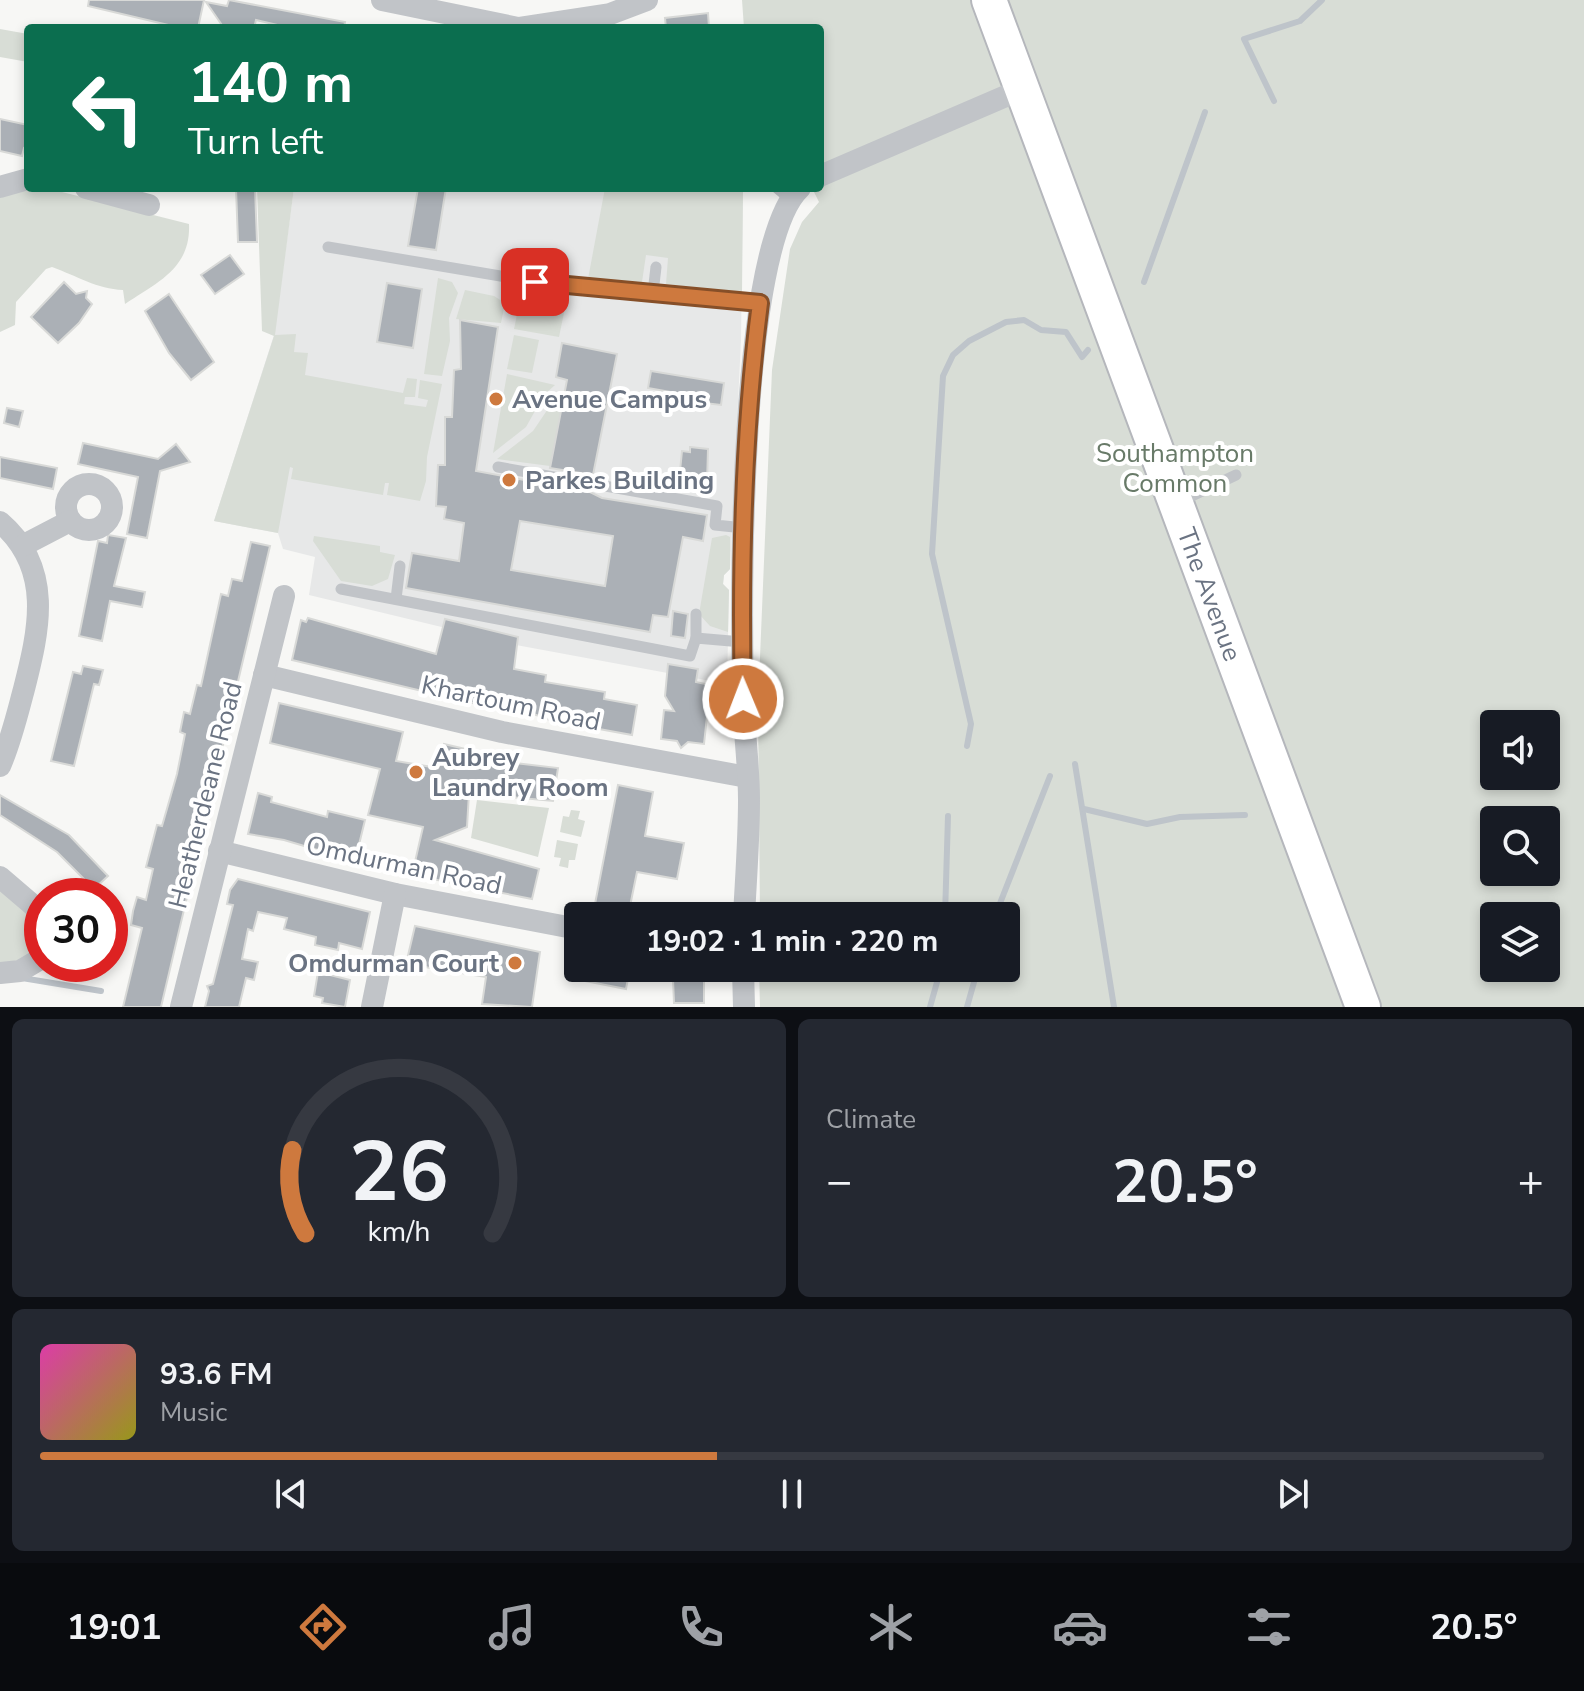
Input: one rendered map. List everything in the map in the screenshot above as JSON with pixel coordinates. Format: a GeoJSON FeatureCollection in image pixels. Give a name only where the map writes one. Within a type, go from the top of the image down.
{"type":"FeatureCollection","features":[{"type":"Feature","properties":{"kind":"main road","name":"The Avenue"},"geometry":{"type":"LineString","coordinates":[[989,0],[1363,1007]]}},
{"type":"Feature","properties":{"kind":"street"},"geometry":{"type":"LineString","coordinates":[[382,0],[499,24]]}},
{"type":"Feature","properties":{"kind":"street"},"geometry":{"type":"LineString","coordinates":[[565,0],[571,22]]}},
{"type":"Feature","properties":{"kind":"street"},"geometry":{"type":"LineString","coordinates":[[553,24],[610,14],[647,0]]}},
{"type":"Feature","properties":{"kind":"street"},"geometry":{"type":"LineString","coordinates":[[824,174],[1022,89]]}},
{"type":"Feature","properties":{"kind":"street"},"geometry":{"type":"LineString","coordinates":[[0,187],[24,180]]}},
{"type":"Feature","properties":{"kind":"street"},"geometry":{"type":"LineString","coordinates":[[103,192],[149,205]]}},
{"type":"Feature","properties":{"kind":"street"},"geometry":{"type":"LineString","coordinates":[[744,902],[747,777],[742,642],[753,357],[760,303],[789,192]]}},
{"type":"Feature","properties":{"kind":"street"},"geometry":{"type":"LineString","coordinates":[[22,546],[70,521]]}},
{"type":"Feature","properties":{"kind":"street"},"geometry":{"type":"LineString","coordinates":[[0,522],[22,546],[37,592],[40,620],[14,728],[0,766]]}},
{"type":"Feature","properties":{"kind":"street","name":"Heatherdeane Road"},"geometry":{"type":"LineString","coordinates":[[181,1007],[284,596]]}},
{"type":"Feature","properties":{"kind":"street","name":"Khartoum Road"},"geometry":{"type":"LineString","coordinates":[[264,675],[502,732],[747,777]]}},
{"type":"Feature","properties":{"kind":"street","name":"Omdurman Road"},"geometry":{"type":"LineString","coordinates":[[219,851],[395,894],[564,926]]}},
{"type":"Feature","properties":{"kind":"street"},"geometry":{"type":"LineString","coordinates":[[0,877],[24,898]]}},
{"type":"Feature","properties":{"kind":"street"},"geometry":{"type":"LineString","coordinates":[[372,1007],[395,894]]}},
{"type":"Feature","properties":{"kind":"street"},"geometry":{"type":"LineString","coordinates":[[0,973],[24,969]]}},
{"type":"Feature","properties":{"kind":"street"},"geometry":{"type":"LineString","coordinates":[[743,982],[744,1007]]}},
{"type":"Feature","properties":{"kind":"lane"},"geometry":{"type":"LineString","coordinates":[[328,247],[554,285],[760,303]]}},
{"type":"Feature","properties":{"kind":"lane"},"geometry":{"type":"LineString","coordinates":[[653,293],[656,267]]}},
{"type":"Feature","properties":{"kind":"lane"},"geometry":{"type":"LineString","coordinates":[[498,467],[717,506],[715,525],[744,528]]}},
{"type":"Feature","properties":{"kind":"lane"},"geometry":{"type":"LineString","coordinates":[[1176,503],[1236,475]]}},
{"type":"Feature","properties":{"kind":"lane"},"geometry":{"type":"LineString","coordinates":[[396,599],[400,566]]}},
{"type":"Feature","properties":{"kind":"lane"},"geometry":{"type":"LineString","coordinates":[[341,589],[690,656],[696,638],[696,614]]}},
{"type":"Feature","properties":{"kind":"lane"},"geometry":{"type":"LineString","coordinates":[[696,638],[742,642]]}},
{"type":"Feature","properties":{"kind":"shaded area","name":"Avenue Campus"},"geometry":{"type":"Polygon","coordinates":[[[293,192],[743,192],[741,340],[730,569],[724,575],[723,584],[729,590],[727,684],[516,645],[309,595],[315,557],[283,549],[278,533],[214,521],[274,335],[293,192]]]}},
{"type":"Feature","properties":{"kind":"green space","name":"Southampton Common"},"geometry":{"type":"Polygon","coordinates":[[[742,0],[1584,0],[1584,1007],[760,1007],[759,982],[1020,982],[1020,902],[760,902],[758,705],[772,370],[790,249],[802,222],[819,202],[814,192],[824,192],[824,24],[744,24],[742,0]]]}},
{"type":"Feature","properties":{"kind":"green space"},"geometry":{"type":"Polygon","coordinates":[[[0,29],[24,33],[24,61],[0,57],[0,29]]]}},
{"type":"Feature","properties":{"kind":"green space"},"geometry":{"type":"Polygon","coordinates":[[[24,191],[62,192],[189,224],[188,239],[178,263],[170,272],[125,304],[123,290],[96,285],[52,267],[46,269],[16,302],[15,325],[0,332],[0,197],[24,191]]]}},
{"type":"Feature","properties":{"kind":"green space"},"geometry":{"type":"Polygon","coordinates":[[[257,192],[293,192],[275,335],[296,334],[294,352],[308,353],[305,375],[403,393],[407,378],[417,379],[415,397],[405,397],[404,404],[426,407],[428,400],[418,398],[420,380],[442,384],[420,501],[387,495],[389,483],[385,483],[383,495],[291,479],[293,468],[290,467],[278,533],[214,521],[274,336],[262,331],[257,192]]]}},
{"type":"Feature","properties":{"kind":"green space"},"geometry":{"type":"Polygon","coordinates":[[[604,192],[743,192],[742,293],[666,284],[668,258],[646,255],[642,282],[588,279],[604,192]]]}},
{"type":"Feature","properties":{"kind":"green space"},"geometry":{"type":"Polygon","coordinates":[[[438,278],[452,282],[458,293],[449,318],[450,341],[442,376],[424,374],[438,278]]]}},
{"type":"Feature","properties":{"kind":"green space"},"geometry":{"type":"Polygon","coordinates":[[[465,290],[494,296],[505,303],[501,323],[456,319],[465,290]]]}},
{"type":"Feature","properties":{"kind":"green space"},"geometry":{"type":"Polygon","coordinates":[[[532,302],[565,308],[559,337],[514,329],[519,305],[532,302]]]}},
{"type":"Feature","properties":{"kind":"green space"},"geometry":{"type":"Polygon","coordinates":[[[514,335],[539,340],[532,373],[507,369],[514,335]]]}},
{"type":"Feature","properties":{"kind":"green space"},"geometry":{"type":"Polygon","coordinates":[[[507,374],[555,385],[544,395],[526,427],[493,453],[507,374]]]}},
{"type":"Feature","properties":{"kind":"green space"},"geometry":{"type":"Polygon","coordinates":[[[564,395],[550,466],[497,459],[533,431],[556,397],[564,395]]]}},
{"type":"Feature","properties":{"kind":"green space"},"geometry":{"type":"Polygon","coordinates":[[[314,536],[380,546],[380,552],[395,555],[388,579],[372,586],[341,581],[313,541],[314,536]]]}},
{"type":"Feature","properties":{"kind":"green space"},"geometry":{"type":"Polygon","coordinates":[[[730,537],[730,569],[724,575],[723,584],[729,590],[728,632],[710,626],[699,614],[712,538],[730,537]]]}},
{"type":"Feature","properties":{"kind":"green space"},"geometry":{"type":"Polygon","coordinates":[[[477,800],[549,808],[538,857],[471,838],[477,800]]]}},
{"type":"Feature","properties":{"kind":"green space"},"geometry":{"type":"Polygon","coordinates":[[[571,810],[580,811],[578,819],[585,821],[581,837],[560,832],[563,816],[569,817],[571,810]]]}},
{"type":"Feature","properties":{"kind":"green space"},"geometry":{"type":"Polygon","coordinates":[[[557,840],[578,844],[575,860],[569,860],[568,868],[559,866],[561,858],[554,857],[557,840]]]}},
{"type":"Feature","properties":{"kind":"green space"},"geometry":{"type":"Polygon","coordinates":[[[0,885],[24,907],[24,957],[0,967],[0,885]]]}},
{"type":"Feature","properties":{"kind":"building"},"geometry":{"type":"Polygon","coordinates":[[[89,0],[204,0],[199,24],[164,24],[88,6],[89,0]]]}},
{"type":"Feature","properties":{"kind":"building"},"geometry":{"type":"Polygon","coordinates":[[[229,0],[345,22],[273,24],[256,20],[255,24],[221,24],[206,2],[227,6],[229,0]]]}},
{"type":"Feature","properties":{"kind":"building"},"geometry":{"type":"Polygon","coordinates":[[[708,13],[709,24],[666,24],[665,18],[708,13]]]}},
{"type":"Feature","properties":{"kind":"building"},"geometry":{"type":"Polygon","coordinates":[[[0,119],[24,124],[22,156],[0,151],[0,119]]]}},
{"type":"Feature","properties":{"kind":"building"},"geometry":{"type":"Polygon","coordinates":[[[236,192],[255,192],[257,242],[238,242],[236,192]]]}},
{"type":"Feature","properties":{"kind":"building"},"geometry":{"type":"Polygon","coordinates":[[[417,192],[445,192],[436,250],[408,246],[417,192]]]}},
{"type":"Feature","properties":{"kind":"building"},"geometry":{"type":"Polygon","coordinates":[[[230,255],[244,274],[215,294],[201,275],[230,255]]]}},
{"type":"Feature","properties":{"kind":"building"},"geometry":{"type":"Polygon","coordinates":[[[64,282],[76,294],[87,291],[86,298],[92,304],[79,323],[58,343],[31,317],[64,282]]]}},
{"type":"Feature","properties":{"kind":"building"},"geometry":{"type":"Polygon","coordinates":[[[387,283],[422,289],[413,348],[377,342],[387,283]]]}},
{"type":"Feature","properties":{"kind":"building"},"geometry":{"type":"Polygon","coordinates":[[[169,294],[214,362],[191,380],[169,353],[145,311],[169,294]]]}},
{"type":"Feature","properties":{"kind":"building","name":"Parkes Building"},"geometry":{"type":"Polygon","coordinates":[[[460,320],[498,327],[476,471],[590,492],[602,498],[707,515],[703,541],[683,537],[668,617],[653,615],[650,632],[406,588],[412,553],[459,561],[464,523],[444,519],[446,507],[436,506],[438,465],[445,465],[445,417],[452,417],[454,370],[461,369],[460,320]],[[520,521],[511,570],[605,586],[613,536],[520,521]]]}},
{"type":"Feature","properties":{"kind":"building"},"geometry":{"type":"Polygon","coordinates":[[[562,343],[617,354],[593,475],[550,468],[567,380],[556,377],[562,343]]]}},
{"type":"Feature","properties":{"kind":"building"},"geometry":{"type":"Polygon","coordinates":[[[651,371],[724,383],[721,405],[671,399],[671,392],[648,388],[651,371]]]}},
{"type":"Feature","properties":{"kind":"building"},"geometry":{"type":"Polygon","coordinates":[[[7,408],[23,411],[19,427],[4,423],[7,408]]]}},
{"type":"Feature","properties":{"kind":"building"},"geometry":{"type":"Polygon","coordinates":[[[83,443],[158,459],[176,444],[190,462],[160,471],[147,538],[127,534],[138,477],[78,464],[83,443]]]}},
{"type":"Feature","properties":{"kind":"building"},"geometry":{"type":"Polygon","coordinates":[[[690,447],[708,449],[707,484],[679,481],[682,451],[690,452],[690,447]]]}},
{"type":"Feature","properties":{"kind":"building"},"geometry":{"type":"Polygon","coordinates":[[[0,457],[57,468],[53,489],[0,478],[0,457]]]}},
{"type":"Feature","properties":{"kind":"building"},"geometry":{"type":"Polygon","coordinates":[[[108,535],[126,538],[114,586],[145,592],[142,607],[110,601],[102,641],[79,636],[98,541],[107,543],[108,535]]]}},
{"type":"Feature","properties":{"kind":"building"},"geometry":{"type":"Polygon","coordinates":[[[251,542],[270,546],[161,1007],[123,1007],[142,928],[131,925],[133,911],[137,897],[146,900],[153,869],[146,867],[157,825],[162,826],[177,774],[185,734],[180,732],[184,712],[190,714],[197,685],[201,686],[221,594],[228,596],[232,579],[242,581],[251,542]]]}},
{"type":"Feature","properties":{"kind":"building"},"geometry":{"type":"Polygon","coordinates":[[[673,611],[688,614],[685,638],[671,636],[673,611]]]}},
{"type":"Feature","properties":{"kind":"building"},"geometry":{"type":"Polygon","coordinates":[[[308,618],[436,654],[445,619],[518,637],[514,669],[546,675],[545,682],[605,692],[604,699],[637,705],[632,735],[550,720],[528,712],[506,711],[292,660],[301,620],[306,622],[308,618]]]}},
{"type":"Feature","properties":{"kind":"building"},"geometry":{"type":"Polygon","coordinates":[[[668,664],[698,669],[696,682],[719,687],[709,698],[704,744],[688,742],[681,748],[677,741],[661,739],[664,710],[674,711],[665,696],[668,664]]]}},
{"type":"Feature","properties":{"kind":"building"},"geometry":{"type":"Polygon","coordinates":[[[83,666],[103,670],[99,685],[94,684],[74,766],[51,761],[73,672],[81,674],[83,666]]]}},
{"type":"Feature","properties":{"kind":"building"},"geometry":{"type":"Polygon","coordinates":[[[279,703],[403,732],[396,761],[438,768],[444,744],[474,751],[472,758],[558,768],[553,801],[469,793],[467,827],[435,840],[539,869],[532,899],[412,875],[423,827],[368,815],[380,769],[270,743],[279,703]]]}},
{"type":"Feature","properties":{"kind":"building"},"geometry":{"type":"Polygon","coordinates":[[[618,785],[653,792],[645,836],[684,843],[677,879],[637,872],[631,902],[595,902],[618,785]]]}},
{"type":"Feature","properties":{"kind":"building"},"geometry":{"type":"Polygon","coordinates":[[[258,793],[272,797],[271,802],[327,817],[328,811],[365,820],[355,861],[284,840],[248,834],[258,793]]]}},
{"type":"Feature","properties":{"kind":"building"},"geometry":{"type":"Polygon","coordinates":[[[0,795],[69,835],[108,876],[83,878],[57,852],[0,815],[0,795]]]}},
{"type":"Feature","properties":{"kind":"building"},"geometry":{"type":"Polygon","coordinates":[[[238,879],[370,912],[362,949],[339,943],[338,950],[315,945],[316,937],[284,929],[287,918],[258,912],[253,931],[248,929],[242,959],[258,962],[254,980],[246,978],[239,1007],[205,1007],[209,991],[207,986],[213,984],[233,905],[227,904],[230,890],[238,879]]]}},
{"type":"Feature","properties":{"kind":"building"},"geometry":{"type":"Polygon","coordinates":[[[415,926],[540,952],[532,1007],[482,1004],[486,977],[406,964],[415,926]]]}},
{"type":"Feature","properties":{"kind":"building"},"geometry":{"type":"Polygon","coordinates":[[[318,972],[350,980],[345,1007],[322,1003],[323,998],[314,996],[318,972]]]}},
{"type":"Feature","properties":{"kind":"building"},"geometry":{"type":"Polygon","coordinates":[[[590,982],[627,982],[626,989],[590,982]]]}},
{"type":"Feature","properties":{"kind":"building"},"geometry":{"type":"Polygon","coordinates":[[[673,982],[704,982],[704,1003],[674,1003],[673,982]]]}},
{"type":"Feature","properties":{"kind":"waterway"},"geometry":{"type":"LineString","coordinates":[[1274,101],[1244,39],[1300,21],[1322,0]]}},
{"type":"Feature","properties":{"kind":"waterway"},"geometry":{"type":"LineString","coordinates":[[1144,282],[1205,112]]}},
{"type":"Feature","properties":{"kind":"waterway"},"geometry":{"type":"LineString","coordinates":[[967,746],[971,724],[932,554],[943,376],[953,355],[969,341],[1006,322],[1024,320],[1041,330],[1066,332],[1082,357],[1088,350]]}},
{"type":"Feature","properties":{"kind":"waterway"},"geometry":{"type":"LineString","coordinates":[[1075,764],[1114,1007]]}},
{"type":"Feature","properties":{"kind":"waterway"},"geometry":{"type":"LineString","coordinates":[[1000,902],[1050,776]]}},
{"type":"Feature","properties":{"kind":"waterway"},"geometry":{"type":"LineString","coordinates":[[1084,809],[1147,824],[1180,817],[1245,815]]}},
{"type":"Feature","properties":{"kind":"waterway"},"geometry":{"type":"LineString","coordinates":[[945,902],[948,816]]}},
{"type":"Feature","properties":{"kind":"waterway"},"geometry":{"type":"LineString","coordinates":[[22,978],[101,991]]}},
{"type":"Feature","properties":{"kind":"waterway"},"geometry":{"type":"LineString","coordinates":[[930,1007],[937,982]]}},
{"type":"Feature","properties":{"kind":"waterway"},"geometry":{"type":"LineString","coordinates":[[967,1007],[974,982]]}},
{"type":"Feature","properties":{"kind":"place","name":"Avenue Campus"},"geometry":{"type":"Point","coordinates":[496,399]}},
{"type":"Feature","properties":{"kind":"place","name":"Parkes Building"},"geometry":{"type":"Point","coordinates":[509,480]}},
{"type":"Feature","properties":{"kind":"place","name":"Aubrey Laundry Room"},"geometry":{"type":"Point","coordinates":[416,772]}},
{"type":"Feature","properties":{"kind":"place","name":"Omdurman Court"},"geometry":{"type":"Point","coordinates":[515,963]}},
{"type":"Feature","properties":{"kind":"route"},"geometry":{"type":"LineString","coordinates":[[535,282],[572,288],[760,303],[753,357],[744,528],[743,699]]}}]}
